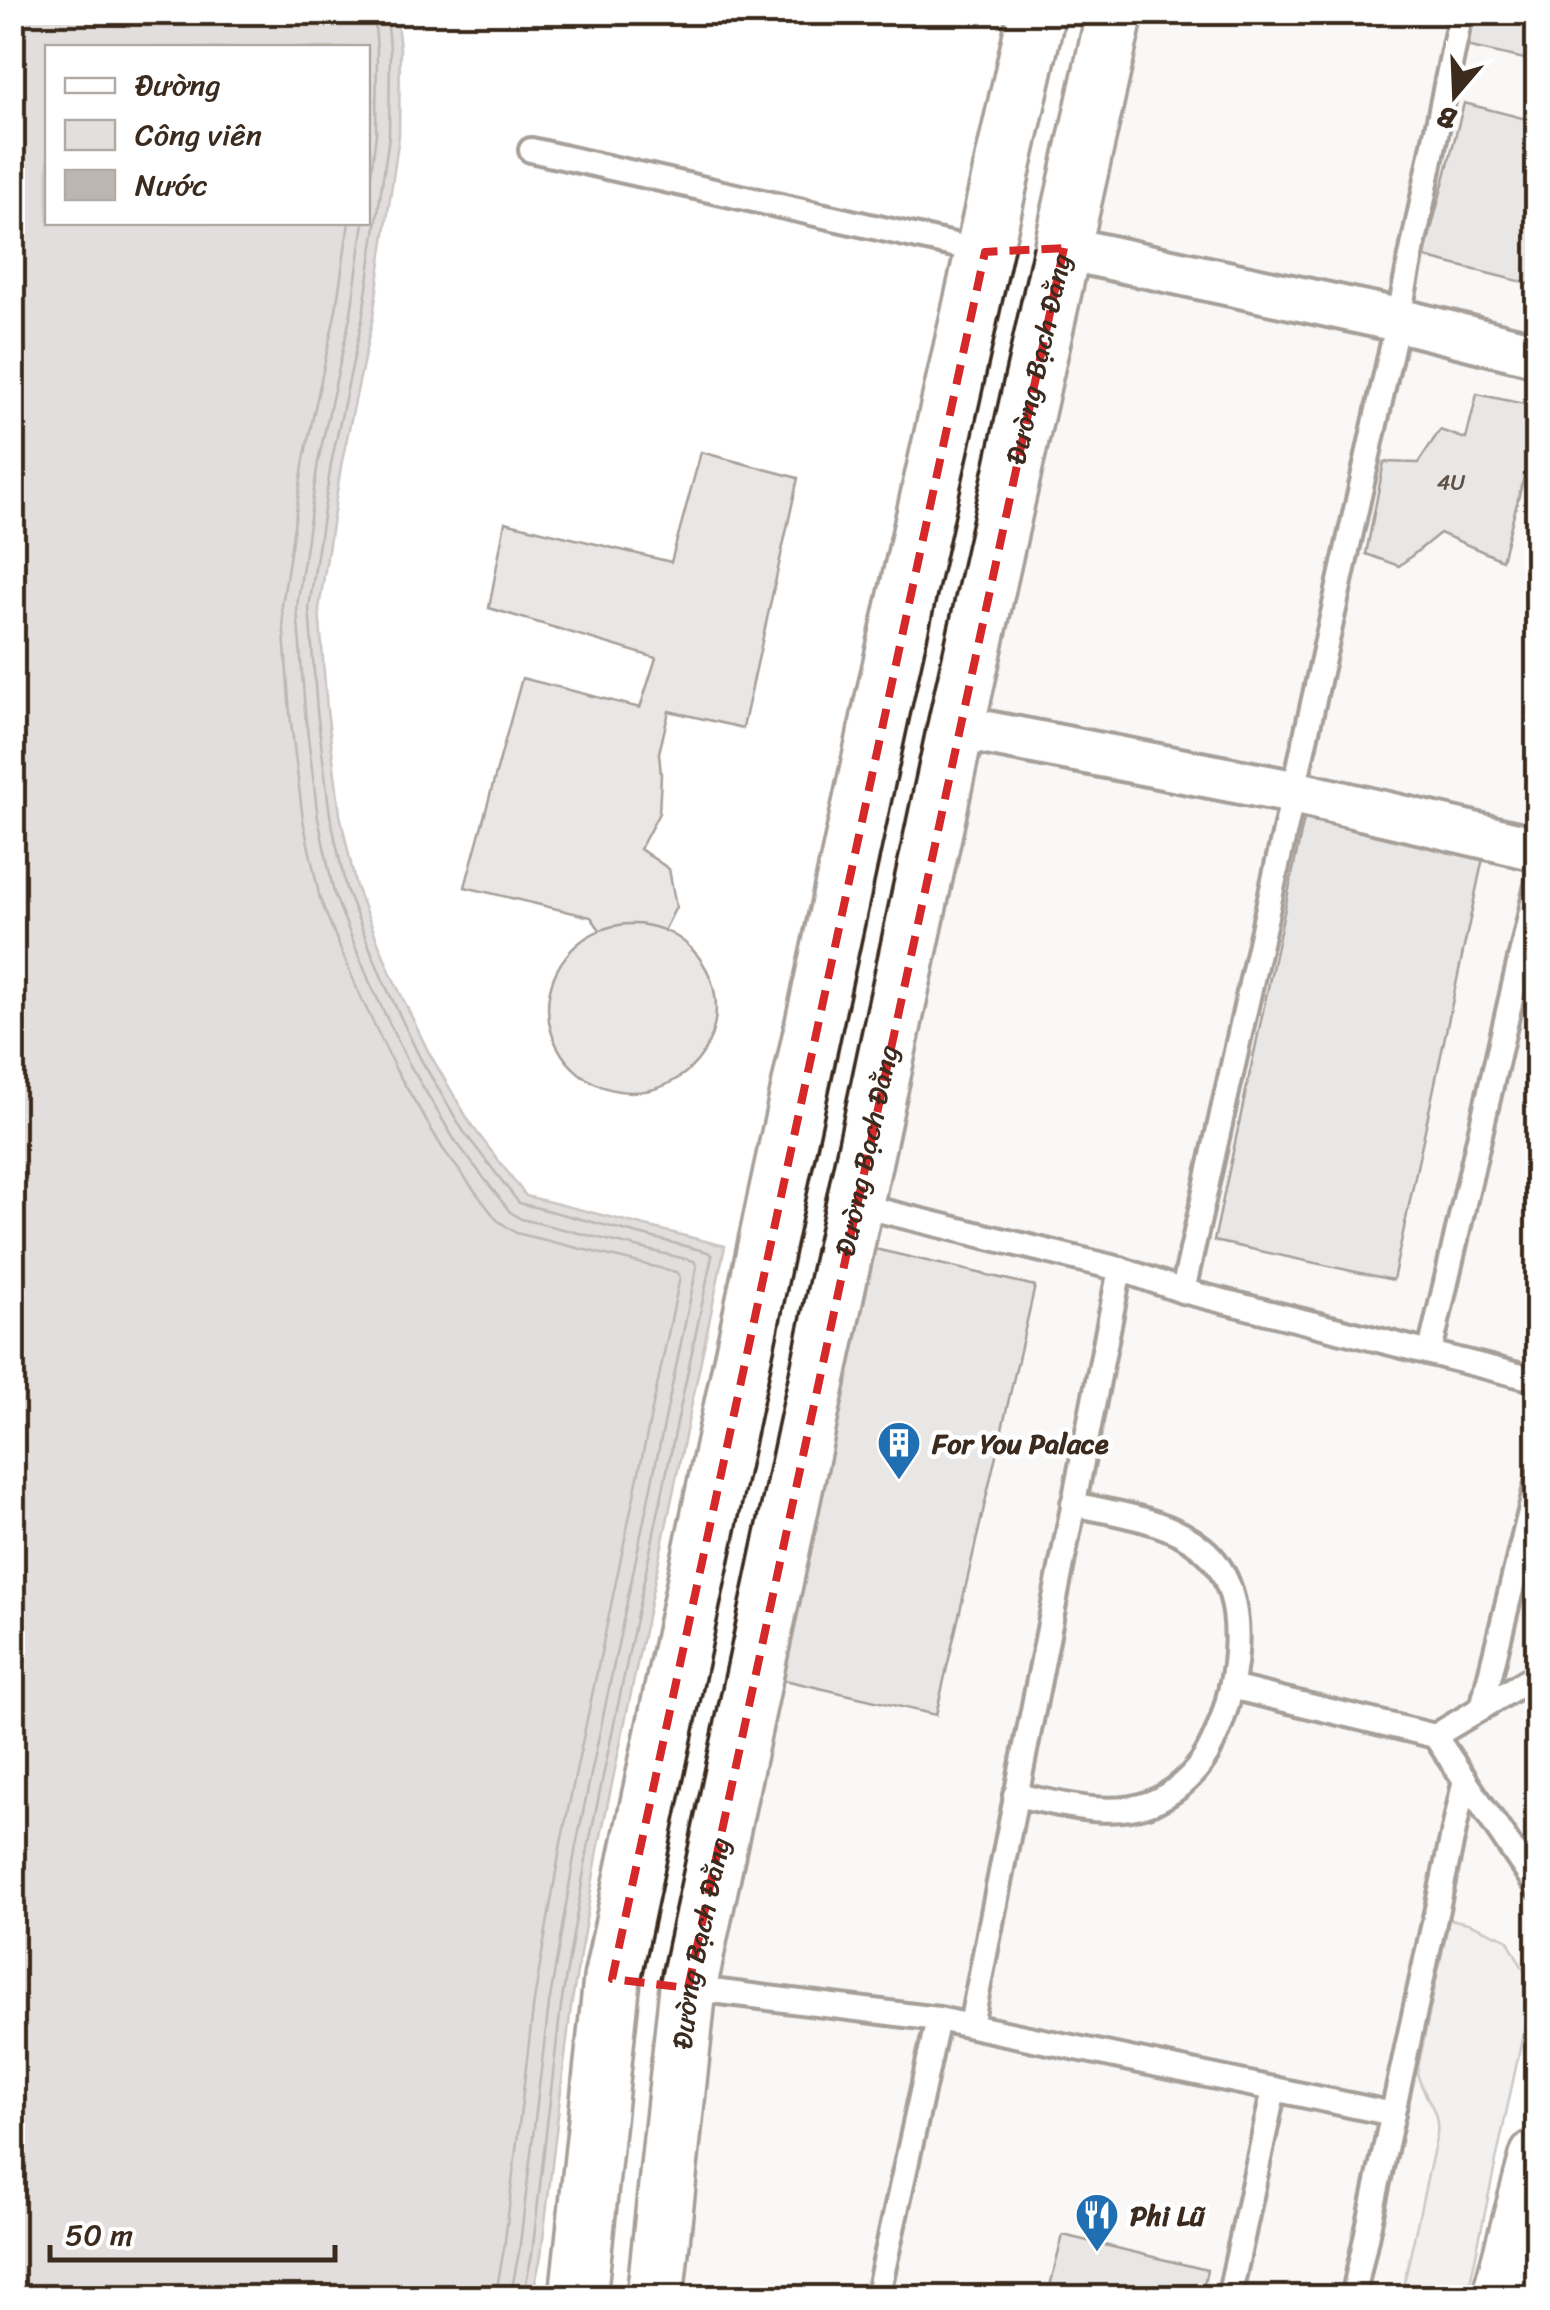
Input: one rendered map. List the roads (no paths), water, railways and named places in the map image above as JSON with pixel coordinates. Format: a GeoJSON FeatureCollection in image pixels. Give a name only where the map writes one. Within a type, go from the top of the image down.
{"type":"FeatureCollection","features":[{"type":"Feature","properties":{"kind":"main road"},"geometry":{"type":"LineString","coordinates":[[578,2298],[612,1979],[778,1190],[1037,12]]}},
{"type":"Feature","properties":{"kind":"main road","name":"Đường Bạch Đằng"},"geometry":{"type":"LineString","coordinates":[[655,2298],[688,1988],[956,727],[1115,12]]}},
{"type":"Feature","properties":{"kind":"main road"},"geometry":{"type":"LineString","coordinates":[[985,252],[1064,248]]}},
{"type":"Feature","properties":{"kind":"main road"},"geometry":{"type":"LineString","coordinates":[[882,712],[956,727]]}},
{"type":"Feature","properties":{"kind":"main road"},"geometry":{"type":"LineString","coordinates":[[778,1190],[853,1204]]}},
{"type":"Feature","properties":{"kind":"main road"},"geometry":{"type":"LineString","coordinates":[[612,1979],[688,1988]]}},
{"type":"Feature","properties":{"kind":"main road"},"geometry":{"type":"LineString","coordinates":[[1500,2298],[1538,2158]]}},
{"type":"Feature","properties":{"kind":"street"},"geometry":{"type":"LineString","coordinates":[[1064,248],[1398,320],[1538,355]]}},
{"type":"Feature","properties":{"kind":"street"},"geometry":{"type":"LineString","coordinates":[[956,727],[1293,792],[1538,849]]}},
{"type":"Feature","properties":{"kind":"lane"},"geometry":{"type":"LineString","coordinates":[[1183,1291],[1398,320],[1460,12]]}},
{"type":"Feature","properties":{"kind":"lane"},"geometry":{"type":"LineString","coordinates":[[531,150],[985,252]]}},
{"type":"Feature","properties":{"kind":"lane"},"geometry":{"type":"LineString","coordinates":[[1430,1352],[1538,881]]}},
{"type":"Feature","properties":{"kind":"lane"},"geometry":{"type":"LineString","coordinates":[[853,1204],[1120,1269],[1183,1291],[1538,1380]]}},
{"type":"Feature","properties":{"kind":"lane"},"geometry":{"type":"LineString","coordinates":[[971,2025],[1120,1269]]}},
{"type":"Feature","properties":{"kind":"lane"},"geometry":{"type":"LineString","coordinates":[[1482,1708],[1538,1479]]}},
{"type":"Feature","properties":{"kind":"lane"},"geometry":{"type":"LineString","coordinates":[[1015,1796],[1106,1811],[1150,1803],[1182,1785],[1206,1757],[1231,1687],[1237,1651],[1235,1613],[1226,1578],[1204,1549],[1170,1527],[1074,1504]]}},
{"type":"Feature","properties":{"kind":"lane"},"geometry":{"type":"LineString","coordinates":[[1436,1736],[1538,1674]]}},
{"type":"Feature","properties":{"kind":"lane"},"geometry":{"type":"LineString","coordinates":[[1231,1687],[1436,1736],[1538,1888]]}},
{"type":"Feature","properties":{"kind":"lane"},"geometry":{"type":"LineString","coordinates":[[1352,2298],[1465,1779]]}},
{"type":"Feature","properties":{"kind":"lane"},"geometry":{"type":"LineString","coordinates":[[688,1988],[938,2019],[1394,2114]]}},
{"type":"Feature","properties":{"kind":"lane"},"geometry":{"type":"LineString","coordinates":[[877,2298],[938,2019]]}},
{"type":"Feature","properties":{"kind":"lane"},"geometry":{"type":"LineString","coordinates":[[1229,2298],[1274,2088]]}},
{"type":"Feature","properties":{"kind":"water"},"geometry":{"type":"Polygon","coordinates":[[[12,13],[396,13],[400,49],[399,136],[373,317],[341,466],[319,609],[340,814],[356,887],[429,1053],[472,1126],[526,1196],[725,1246],[598,1850],[571,2007],[541,2256],[532,2297],[13,2297],[12,13]]]}},
{"type":"Feature","properties":{"kind":"place","name":"For You Palace"},"geometry":{"type":"Point","coordinates":[899,1481]}},
{"type":"Feature","properties":{"kind":"place","name":"Phi Lũ"},"geometry":{"type":"Point","coordinates":[1097,2253]}}]}
